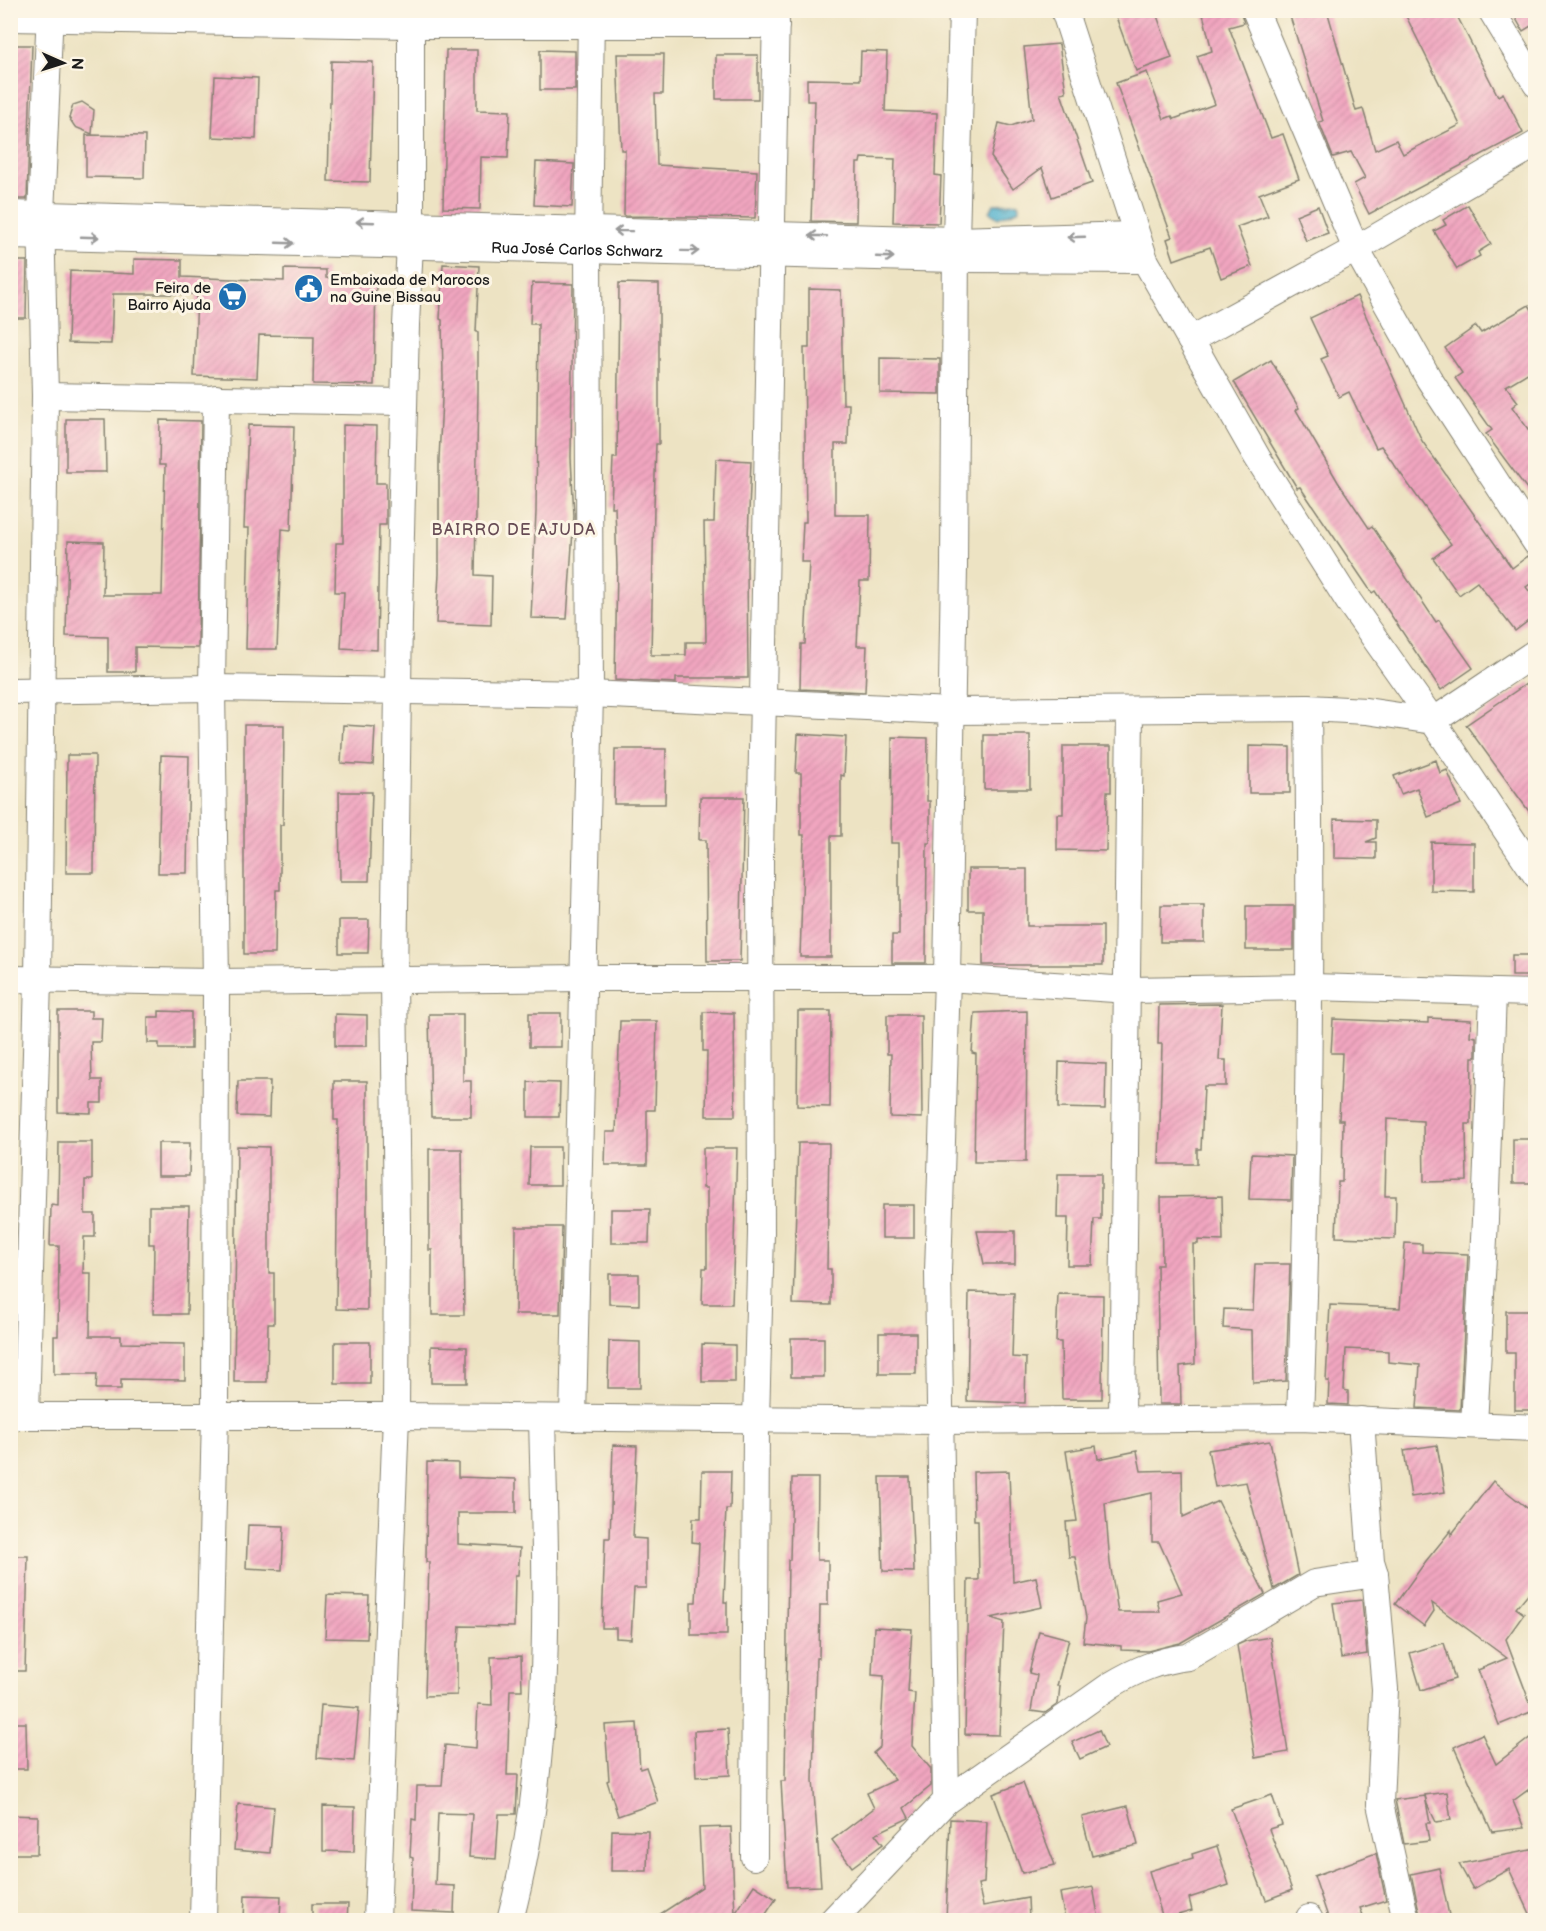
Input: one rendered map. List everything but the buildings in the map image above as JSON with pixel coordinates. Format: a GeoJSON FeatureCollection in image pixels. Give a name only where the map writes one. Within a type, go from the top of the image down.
{"type":"FeatureCollection","features":[{"type":"Feature","properties":{"kind":"street"},"geometry":{"type":"LineString","coordinates":[[946,1801],[938,1272],[947,978],[956,250],[962,10]]}},
{"type":"Feature","properties":{"kind":"street"},"geometry":{"type":"LineString","coordinates":[[1065,10],[1101,121],[1134,235],[1144,260],[1257,457],[1349,602],[1433,721],[1536,875]]}},
{"type":"Feature","properties":{"kind":"street"},"geometry":{"type":"LineString","coordinates":[[1255,10],[1356,249],[1429,379],[1536,543]]}},
{"type":"Feature","properties":{"kind":"street"},"geometry":{"type":"LineString","coordinates":[[1491,10],[1536,84]]}},
{"type":"Feature","properties":{"kind":"street"},"geometry":{"type":"LineString","coordinates":[[50,14],[42,225],[45,396],[38,980],[18,1415],[940,1421],[1300,1418],[1536,1428]]}},
{"type":"Feature","properties":{"kind":"street"},"geometry":{"type":"LineString","coordinates":[[10,18],[50,14],[411,18],[776,18],[759,979],[761,1233],[756,1420],[754,1857]]}},
{"type":"Feature","properties":{"kind":"street"},"geometry":{"type":"LineString","coordinates":[[377,1920],[396,1416],[397,1226],[394,980],[404,402],[410,235],[411,18]]}},
{"type":"Feature","properties":{"kind":"street"},"geometry":{"type":"LineString","coordinates":[[573,1418],[590,694],[591,18]]}},
{"type":"Feature","properties":{"kind":"street"},"geometry":{"type":"LineString","coordinates":[[1190,340],[1356,249],[1536,144]]}},
{"type":"Feature","properties":{"kind":"street","name":"Rua José Carlos Schwarz"},"geometry":{"type":"LineString","coordinates":[[10,214],[42,225],[772,244],[956,250],[1144,260]]}},
{"type":"Feature","properties":{"kind":"street","name":"Rua José Carlos Schwarz"},"geometry":{"type":"LineString","coordinates":[[10,236],[42,225]]}},
{"type":"Feature","properties":{"kind":"street","name":"Rua José Carlos Schwarz"},"geometry":{"type":"LineString","coordinates":[[956,250],[1134,235]]}},
{"type":"Feature","properties":{"kind":"street"},"geometry":{"type":"LineString","coordinates":[[45,396],[404,402]]}},
{"type":"Feature","properties":{"kind":"street"},"geometry":{"type":"LineString","coordinates":[[203,1920],[215,1415],[216,982],[212,688],[216,398]]}},
{"type":"Feature","properties":{"kind":"street"},"geometry":{"type":"LineString","coordinates":[[10,691],[212,688],[590,694],[951,711],[1308,708],[1366,711],[1433,721],[1536,652]]}},
{"type":"Feature","properties":{"kind":"street"},"geometry":{"type":"LineString","coordinates":[[1300,1418],[1307,1231],[1311,987],[1308,708]]}},
{"type":"Feature","properties":{"kind":"street"},"geometry":{"type":"LineString","coordinates":[[1122,1418],[1129,990],[1130,711]]}},
{"type":"Feature","properties":{"kind":"street"},"geometry":{"type":"LineString","coordinates":[[10,980],[216,982],[584,978],[947,978],[1129,990],[1311,987],[1536,993]]}},
{"type":"Feature","properties":{"kind":"street"},"geometry":{"type":"LineString","coordinates":[[1474,1425],[1485,1220],[1493,993]]}},
{"type":"Feature","properties":{"kind":"street"},"geometry":{"type":"LineString","coordinates":[[510,1920],[533,1810],[544,1714],[546,1615],[542,1418]]}},
{"type":"Feature","properties":{"kind":"street"},"geometry":{"type":"LineString","coordinates":[[1361,1420],[1371,1561],[1375,1574],[1385,1689],[1380,1804],[1406,1920]]}},
{"type":"Feature","properties":{"kind":"street"},"geometry":{"type":"LineString","coordinates":[[833,1920],[946,1801],[1111,1685],[1137,1669],[1165,1660],[1188,1657],[1314,1583],[1375,1574]]}},
{"type":"Feature","properties":{"kind":"water"},"geometry":{"type":"Polygon","coordinates":[[[1018,203],[1020,209],[998,218],[990,212],[994,204],[1018,203]]]}},
{"type":"Feature","properties":{"kind":"place","name":"Embaixada de Marocos na Guine Bissau"},"geometry":{"type":"Point","coordinates":[309,289]}},
{"type":"Feature","properties":{"kind":"place","name":"Feira de Bairro Ajuda"},"geometry":{"type":"Point","coordinates":[232,297]}},
{"type":"Feature","properties":{"kind":"district","name":"BAIRRO DE AJUDA"},"geometry":{"type":"Point","coordinates":[514,530]}}]}
